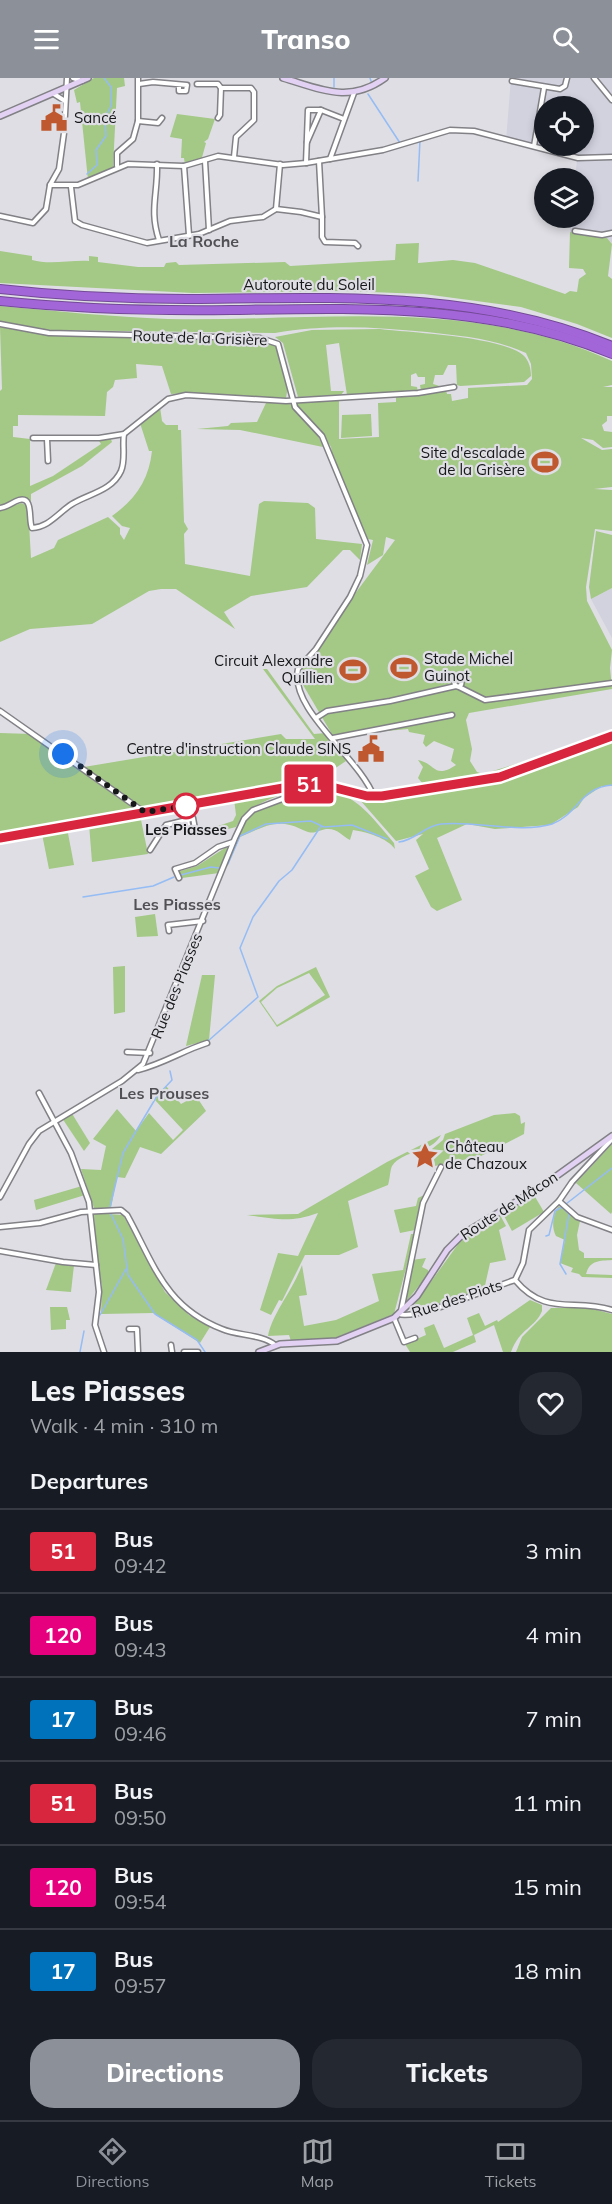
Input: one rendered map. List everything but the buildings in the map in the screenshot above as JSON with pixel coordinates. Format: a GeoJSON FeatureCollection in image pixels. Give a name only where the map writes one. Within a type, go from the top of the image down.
{"type":"FeatureCollection","features":[{"type":"Feature","properties":{"kind":"highway","name":"Autoroute du Soleil"},"geometry":{"type":"LineString","coordinates":[[0,289],[120,298],[331,297],[439,302],[535,319],[612,346]]}},
{"type":"Feature","properties":{"kind":"highway","name":"Autoroute du Soleil"},"geometry":{"type":"LineString","coordinates":[[0,301],[129,310],[363,309],[440,312],[488,318],[536,328],[612,354]]}},
{"type":"Feature","properties":{"kind":"street"},"geometry":{"type":"LineString","coordinates":[[0,216],[26,223],[37,220],[46,209],[50,185],[59,169],[62,152],[67,78]]}},
{"type":"Feature","properties":{"kind":"street"},"geometry":{"type":"LineString","coordinates":[[73,78],[85,79]]}},
{"type":"Feature","properties":{"kind":"street"},"geometry":{"type":"LineString","coordinates":[[117,166],[117,153],[133,139],[138,121],[140,84],[138,78]]}},
{"type":"Feature","properties":{"kind":"street"},"geometry":{"type":"LineString","coordinates":[[283,78],[331,92],[354,93],[366,90],[385,78]]}},
{"type":"Feature","properties":{"kind":"street"},"geometry":{"type":"LineString","coordinates":[[512,81],[544,88],[564,88],[567,78]]}},
{"type":"Feature","properties":{"kind":"street"},"geometry":{"type":"LineString","coordinates":[[594,78],[612,100]]}},
{"type":"Feature","properties":{"kind":"street"},"geometry":{"type":"LineString","coordinates":[[0,114],[54,94],[85,79]]}},
{"type":"Feature","properties":{"kind":"street"},"geometry":{"type":"LineString","coordinates":[[140,84],[153,82],[179,85]]}},
{"type":"Feature","properties":{"kind":"street"},"geometry":{"type":"LineString","coordinates":[[197,84],[218,84],[221,88],[251,88],[254,92],[254,120],[236,136],[234,157]]}},
{"type":"Feature","properties":{"kind":"street"},"geometry":{"type":"LineString","coordinates":[[218,118],[221,88]]}},
{"type":"Feature","properties":{"kind":"street"},"geometry":{"type":"LineString","coordinates":[[543,96],[544,88]]}},
{"type":"Feature","properties":{"kind":"street"},"geometry":{"type":"LineString","coordinates":[[330,159],[354,93]]}},
{"type":"Feature","properties":{"kind":"street"},"geometry":{"type":"LineString","coordinates":[[54,94],[66,102]]}},
{"type":"Feature","properties":{"kind":"street"},"geometry":{"type":"LineString","coordinates":[[306,163],[308,111],[321,110],[344,118]]}},
{"type":"Feature","properties":{"kind":"street"},"geometry":{"type":"LineString","coordinates":[[307,142],[321,110]]}},
{"type":"Feature","properties":{"kind":"street"},"geometry":{"type":"LineString","coordinates":[[138,121],[158,123],[162,118]]}},
{"type":"Feature","properties":{"kind":"street"},"geometry":{"type":"LineString","coordinates":[[50,185],[71,187],[95,179],[117,166],[135,163],[184,166],[218,156],[280,164],[306,163],[394,147],[450,130],[467,129],[534,146]]}},
{"type":"Feature","properties":{"kind":"street"},"geometry":{"type":"LineString","coordinates":[[571,156],[578,158],[612,157]]}},
{"type":"Feature","properties":{"kind":"street"},"geometry":{"type":"LineString","coordinates":[[205,161],[209,230]]}},
{"type":"Feature","properties":{"kind":"street"},"geometry":{"type":"LineString","coordinates":[[320,161],[322,237],[325,242],[355,243],[358,246]]}},
{"type":"Feature","properties":{"kind":"street"},"geometry":{"type":"LineString","coordinates":[[157,164],[158,181],[152,213],[159,240]]}},
{"type":"Feature","properties":{"kind":"street"},"geometry":{"type":"LineString","coordinates":[[276,209],[280,164]]}},
{"type":"Feature","properties":{"kind":"street"},"geometry":{"type":"LineString","coordinates":[[184,166],[189,236]]}},
{"type":"Feature","properties":{"kind":"street"},"geometry":{"type":"LineString","coordinates":[[71,187],[75,198],[74,219],[82,225],[140,242],[189,236],[230,221],[263,217],[276,209],[321,217]]}},
{"type":"Feature","properties":{"kind":"street"},"geometry":{"type":"LineString","coordinates":[[575,231],[602,235],[612,233]]}},
{"type":"Feature","properties":{"kind":"street","name":"Route de la Grisière"},"geometry":{"type":"LineString","coordinates":[[0,324],[49,333],[269,338],[281,348],[293,400],[300,415],[322,436],[367,545],[360,576],[350,597],[330,630],[297,673],[302,698],[316,718]]}},
{"type":"Feature","properties":{"kind":"street"},"geometry":{"type":"LineString","coordinates":[[33,438],[99,438],[124,434],[175,397],[186,395],[293,400],[418,393],[454,387]]}},
{"type":"Feature","properties":{"kind":"street"},"geometry":{"type":"LineString","coordinates":[[0,508],[21,500],[25,501],[30,506],[32,528],[51,521],[70,505],[95,494],[113,482],[121,471],[124,434]]}},
{"type":"Feature","properties":{"kind":"street"},"geometry":{"type":"LineString","coordinates":[[47,439],[48,461]]}},
{"type":"Feature","properties":{"kind":"street"},"geometry":{"type":"LineString","coordinates":[[374,797],[333,738],[316,718],[327,711],[444,689],[458,684],[485,700],[612,683]]}},
{"type":"Feature","properties":{"kind":"street"},"geometry":{"type":"LineString","coordinates":[[0,711],[145,812]]}},
{"type":"Feature","properties":{"kind":"street"},"geometry":{"type":"LineString","coordinates":[[333,738],[452,715]]}},
{"type":"Feature","properties":{"kind":"street"},"geometry":{"type":"LineString","coordinates":[[0,838],[306,784],[320,784],[374,797],[500,777],[612,736]]}},
{"type":"Feature","properties":{"kind":"street","name":"Rue des Piasses"},"geometry":{"type":"LineString","coordinates":[[0,1197],[29,1144],[39,1131],[138,1070],[150,1053],[244,819],[253,810],[320,784]]}},
{"type":"Feature","properties":{"kind":"street"},"geometry":{"type":"LineString","coordinates":[[150,850],[166,825],[189,819],[189,805]]}},
{"type":"Feature","properties":{"kind":"street"},"geometry":{"type":"LineString","coordinates":[[179,878],[175,869],[195,864],[218,847],[233,842]]}},
{"type":"Feature","properties":{"kind":"street"},"geometry":{"type":"LineString","coordinates":[[170,931],[168,925],[203,921]]}},
{"type":"Feature","properties":{"kind":"street"},"geometry":{"type":"LineString","coordinates":[[138,1070],[185,1049],[207,1043]]}},
{"type":"Feature","properties":{"kind":"street"},"geometry":{"type":"LineString","coordinates":[[127,1052],[150,1053]]}},
{"type":"Feature","properties":{"kind":"street"},"geometry":{"type":"LineString","coordinates":[[39,1093],[71,1153],[90,1210],[99,1292],[95,1325],[104,1352]]}},
{"type":"Feature","properties":{"kind":"street"},"geometry":{"type":"LineString","coordinates":[[612,1137],[572,1182],[559,1201],[529,1230],[523,1263],[516,1280],[526,1292],[548,1304],[592,1305],[612,1310]]}},
{"type":"Feature","properties":{"kind":"street","name":"Route de Mâcon"},"geometry":{"type":"LineString","coordinates":[[259,1352],[274,1346],[337,1341],[398,1314],[417,1296],[447,1250],[463,1234],[544,1185],[612,1137]]}},
{"type":"Feature","properties":{"kind":"street"},"geometry":{"type":"LineString","coordinates":[[415,1338],[404,1342],[398,1314],[423,1203],[441,1167]]}},
{"type":"Feature","properties":{"kind":"street"},"geometry":{"type":"LineString","coordinates":[[559,1201],[577,1217],[612,1230]]}},
{"type":"Feature","properties":{"kind":"street"},"geometry":{"type":"LineString","coordinates":[[0,1227],[40,1223],[90,1210],[121,1210],[127,1215],[141,1247],[165,1288],[184,1308],[224,1330],[268,1340],[274,1346]]}},
{"type":"Feature","properties":{"kind":"street"},"geometry":{"type":"LineString","coordinates":[[0,1251],[63,1263],[96,1265]]}},
{"type":"Feature","properties":{"kind":"street","name":"Rue des Piots"},"geometry":{"type":"LineString","coordinates":[[398,1314],[405,1316],[430,1309],[516,1280]]}},
{"type":"Feature","properties":{"kind":"street"},"geometry":{"type":"LineString","coordinates":[[129,1329],[137,1329],[138,1352]]}},
{"type":"Feature","properties":{"kind":"street"},"geometry":{"type":"LineString","coordinates":[[171,1345],[172,1352]]}},
{"type":"Feature","properties":{"kind":"street"},"geometry":{"type":"LineString","coordinates":[[184,1352],[198,1352]]}},
{"type":"Feature","properties":{"kind":"shaded area"},"geometry":{"type":"Polygon","coordinates":[[[511,78],[612,78],[612,243],[607,238],[570,232],[570,228],[594,228],[594,168],[576,168],[577,160],[562,156],[594,156],[594,96],[534,96],[534,148],[506,141],[511,78]]]}},
{"type":"Feature","properties":{"kind":"shaded area"},"geometry":{"type":"Polygon","coordinates":[[[612,588],[612,638],[591,599],[612,588]]]}},
{"type":"Feature","properties":{"kind":"green space"},"geometry":{"type":"Polygon","coordinates":[[[94,78],[124,78],[125,86],[117,88],[113,167],[88,180],[80,102],[77,103],[74,90],[94,78]]]}},
{"type":"Feature","properties":{"kind":"green space"},"geometry":{"type":"Polygon","coordinates":[[[177,114],[215,119],[208,139],[204,142],[206,143],[201,161],[185,165],[184,158],[181,158],[182,139],[170,137],[177,114]]]}},
{"type":"Feature","properties":{"kind":"green space"},"geometry":{"type":"Polygon","coordinates":[[[570,232],[607,238],[612,244],[608,276],[612,279],[612,338],[577,324],[521,307],[424,294],[343,291],[193,293],[0,283],[0,251],[32,256],[32,260],[39,261],[89,261],[89,256],[98,257],[98,262],[138,267],[164,267],[166,263],[176,262],[179,265],[285,262],[290,266],[395,260],[396,244],[419,243],[418,263],[453,260],[475,263],[565,294],[570,291],[577,292],[579,279],[586,274],[583,269],[569,268],[570,232]]]}},
{"type":"Feature","properties":{"kind":"green space"},"geometry":{"type":"Polygon","coordinates":[[[0,306],[168,319],[337,316],[449,320],[504,327],[559,341],[612,361],[612,385],[603,387],[612,387],[612,416],[607,416],[607,421],[602,425],[604,431],[612,432],[612,447],[603,448],[593,440],[581,438],[602,450],[612,449],[612,487],[594,489],[612,490],[612,531],[595,529],[586,587],[587,601],[612,650],[610,668],[612,689],[469,713],[466,720],[472,749],[470,761],[477,772],[483,774],[558,751],[559,754],[496,775],[418,788],[423,784],[418,778],[423,767],[418,760],[443,771],[456,765],[451,761],[454,749],[434,741],[426,747],[423,743],[425,735],[409,732],[408,729],[333,736],[296,673],[395,540],[386,537],[383,555],[367,565],[373,540],[368,539],[333,459],[331,447],[320,429],[298,409],[295,402],[339,399],[339,439],[379,437],[378,403],[396,402],[396,396],[446,390],[447,394],[451,394],[452,401],[468,398],[468,388],[527,385],[532,379],[531,364],[526,353],[477,338],[370,328],[313,328],[275,333],[50,330],[0,322],[0,306]]]}},
{"type":"Feature","properties":{"kind":"green space"},"geometry":{"type":"Polygon","coordinates":[[[0,327],[50,336],[146,337],[270,343],[278,348],[288,386],[286,398],[171,394],[162,366],[136,364],[137,378],[115,380],[113,387],[107,392],[105,416],[18,415],[18,426],[13,426],[13,437],[30,439],[30,486],[53,476],[101,444],[98,439],[110,437],[112,442],[82,466],[31,494],[31,502],[23,498],[0,505],[0,391],[2,389],[0,327]]]}},
{"type":"Feature","properties":{"kind":"green space"},"geometry":{"type":"Polygon","coordinates":[[[380,329],[455,336],[495,343],[523,355],[527,359],[531,376],[524,382],[460,386],[457,385],[456,365],[448,365],[443,375],[435,375],[433,384],[443,387],[421,391],[420,385],[425,384],[425,377],[418,377],[416,373],[411,375],[411,386],[417,387],[418,392],[347,395],[339,343],[326,345],[331,391],[344,391],[341,395],[298,397],[283,343],[275,337],[312,330],[380,329]]]}},
{"type":"Feature","properties":{"kind":"green space"},"geometry":{"type":"Polygon","coordinates":[[[289,402],[317,434],[323,447],[240,430],[197,429],[228,426],[231,423],[257,422],[266,403],[289,402]]]}},
{"type":"Feature","properties":{"kind":"green space"},"geometry":{"type":"Polygon","coordinates":[[[160,407],[162,421],[166,425],[178,425],[178,430],[181,430],[184,522],[188,529],[184,534],[185,564],[250,576],[259,504],[264,501],[308,503],[315,508],[316,539],[362,544],[360,560],[350,550],[343,550],[307,587],[251,596],[224,612],[235,629],[176,589],[161,589],[149,591],[92,624],[30,629],[0,642],[0,510],[21,503],[28,506],[31,558],[54,548],[58,540],[108,517],[120,528],[120,534],[124,540],[130,528],[122,526],[112,516],[128,503],[140,488],[148,471],[152,451],[149,451],[140,423],[160,407]]]}},
{"type":"Feature","properties":{"kind":"green space"},"geometry":{"type":"Polygon","coordinates":[[[371,414],[372,436],[341,438],[342,415],[371,414]]]}},
{"type":"Feature","properties":{"kind":"green space"},"geometry":{"type":"Polygon","coordinates":[[[596,531],[612,535],[612,588],[591,599],[589,587],[596,531]]]}},
{"type":"Feature","properties":{"kind":"green space"},"geometry":{"type":"Polygon","coordinates":[[[263,669],[267,669],[314,734],[326,733],[346,761],[334,769],[332,785],[317,781],[292,783],[145,809],[84,767],[281,734],[286,739],[315,739],[263,669]]]}},
{"type":"Feature","properties":{"kind":"green space"},"geometry":{"type":"Polygon","coordinates":[[[0,733],[31,734],[137,809],[0,833],[0,733]]]}},
{"type":"Feature","properties":{"kind":"green space"},"geometry":{"type":"Polygon","coordinates":[[[612,739],[612,786],[602,786],[584,798],[578,807],[550,825],[495,829],[467,824],[437,838],[462,900],[437,911],[431,907],[415,876],[429,869],[416,840],[423,834],[396,841],[360,800],[362,798],[374,801],[508,779],[612,739]]]}},
{"type":"Feature","properties":{"kind":"green space"},"geometry":{"type":"Polygon","coordinates":[[[312,786],[269,799],[251,810],[236,827],[216,832],[215,827],[233,821],[236,815],[234,799],[312,786]]]}},
{"type":"Feature","properties":{"kind":"green space"},"geometry":{"type":"Polygon","coordinates":[[[325,787],[337,791],[364,809],[394,843],[395,849],[382,839],[358,831],[353,830],[350,840],[334,830],[311,832],[277,824],[265,826],[240,837],[227,867],[242,826],[256,810],[297,794],[325,787]]]}},
{"type":"Feature","properties":{"kind":"green space"},"geometry":{"type":"Polygon","coordinates":[[[140,815],[148,854],[92,862],[89,824],[140,815]]]}},
{"type":"Feature","properties":{"kind":"green space"},"geometry":{"type":"Polygon","coordinates":[[[67,828],[74,865],[49,869],[42,834],[67,828]]]}},
{"type":"Feature","properties":{"kind":"green space"},"geometry":{"type":"Polygon","coordinates":[[[228,846],[219,873],[182,878],[177,872],[197,866],[228,846]]]}},
{"type":"Feature","properties":{"kind":"green space"},"geometry":{"type":"Polygon","coordinates":[[[155,914],[158,936],[137,937],[135,917],[155,914]]]}},
{"type":"Feature","properties":{"kind":"green space"},"geometry":{"type":"Polygon","coordinates":[[[125,966],[125,1012],[114,1014],[113,967],[125,966]]]}},
{"type":"Feature","properties":{"kind":"green space"},"geometry":{"type":"Polygon","coordinates":[[[316,967],[330,997],[277,1027],[259,1001],[277,986],[316,967]],[[309,973],[277,988],[261,1002],[277,1025],[325,995],[309,973]]]}},
{"type":"Feature","properties":{"kind":"green space"},"geometry":{"type":"Polygon","coordinates":[[[202,975],[215,975],[209,1040],[186,1046],[202,975]]]}},
{"type":"Feature","properties":{"kind":"green space"},"geometry":{"type":"Polygon","coordinates":[[[166,1086],[181,1104],[196,1096],[206,1111],[161,1154],[140,1147],[125,1178],[117,1177],[111,1208],[94,1208],[81,1169],[101,1170],[106,1146],[93,1139],[117,1109],[136,1131],[149,1113],[173,1140],[183,1130],[155,1100],[166,1086]]]}},
{"type":"Feature","properties":{"kind":"green space"},"geometry":{"type":"Polygon","coordinates":[[[71,1112],[90,1143],[84,1151],[62,1118],[71,1112]]]}},
{"type":"Feature","properties":{"kind":"green space"},"geometry":{"type":"Polygon","coordinates":[[[515,1113],[520,1116],[521,1124],[525,1122],[524,1134],[481,1156],[435,1166],[432,1149],[443,1140],[445,1134],[494,1115],[515,1113]]]}},
{"type":"Feature","properties":{"kind":"green space"},"geometry":{"type":"Polygon","coordinates":[[[441,1135],[431,1145],[397,1161],[391,1168],[388,1185],[348,1201],[358,1247],[339,1255],[305,1255],[282,1301],[279,1300],[271,1315],[260,1310],[278,1253],[298,1256],[318,1213],[291,1219],[247,1215],[298,1214],[387,1162],[441,1135]]]}},
{"type":"Feature","properties":{"kind":"green space"},"geometry":{"type":"Polygon","coordinates":[[[612,1144],[612,1212],[611,1214],[576,1183],[612,1144]]]}},
{"type":"Feature","properties":{"kind":"green space"},"geometry":{"type":"Polygon","coordinates":[[[82,1186],[85,1195],[36,1210],[34,1200],[82,1186]]]}},
{"type":"Feature","properties":{"kind":"green space"},"geometry":{"type":"Polygon","coordinates":[[[424,1195],[415,1230],[400,1233],[394,1210],[416,1206],[418,1198],[424,1195]]]}},
{"type":"Feature","properties":{"kind":"green space"},"geometry":{"type":"Polygon","coordinates":[[[534,1195],[544,1212],[512,1231],[502,1212],[534,1195]]]}},
{"type":"Feature","properties":{"kind":"green space"},"geometry":{"type":"Polygon","coordinates":[[[559,1206],[580,1221],[577,1235],[579,1250],[584,1253],[584,1258],[612,1258],[612,1260],[593,1264],[586,1274],[612,1275],[612,1278],[582,1277],[571,1272],[573,1268],[560,1263],[565,1240],[556,1236],[553,1224],[555,1212],[559,1206]]]}},
{"type":"Feature","properties":{"kind":"green space"},"geometry":{"type":"Polygon","coordinates":[[[94,1213],[123,1215],[165,1292],[189,1315],[210,1327],[200,1343],[153,1313],[101,1314],[102,1286],[97,1262],[94,1213]]]}},
{"type":"Feature","properties":{"kind":"green space"},"geometry":{"type":"Polygon","coordinates":[[[500,1215],[506,1226],[499,1230],[506,1260],[490,1263],[484,1290],[409,1312],[464,1236],[500,1215]]]}},
{"type":"Feature","properties":{"kind":"green space"},"geometry":{"type":"Polygon","coordinates":[[[411,1234],[415,1234],[394,1314],[327,1341],[291,1341],[289,1335],[268,1336],[274,1319],[302,1265],[307,1295],[299,1296],[304,1326],[336,1320],[379,1301],[372,1274],[403,1270],[411,1234]]]}},
{"type":"Feature","properties":{"kind":"green space"},"geometry":{"type":"Polygon","coordinates":[[[426,1258],[422,1267],[428,1270],[428,1275],[403,1305],[412,1260],[426,1258]]]}},
{"type":"Feature","properties":{"kind":"green space"},"geometry":{"type":"Polygon","coordinates":[[[56,1263],[74,1265],[71,1292],[46,1290],[56,1263]]]}},
{"type":"Feature","properties":{"kind":"green space"},"geometry":{"type":"Polygon","coordinates":[[[530,1300],[542,1305],[542,1311],[519,1338],[511,1352],[503,1352],[494,1325],[474,1335],[476,1342],[453,1352],[410,1352],[405,1344],[426,1335],[424,1328],[434,1324],[444,1348],[473,1335],[467,1318],[479,1313],[485,1326],[497,1320],[498,1322],[530,1300]]]}},
{"type":"Feature","properties":{"kind":"green space"},"geometry":{"type":"Polygon","coordinates":[[[50,1307],[67,1307],[70,1320],[66,1320],[66,1329],[51,1330],[50,1307]]]}},
{"type":"Feature","properties":{"kind":"green space"},"geometry":{"type":"Polygon","coordinates":[[[551,1308],[589,1308],[612,1314],[612,1352],[516,1352],[522,1337],[551,1308]]]}},
{"type":"Feature","properties":{"kind":"waterway"},"geometry":{"type":"LineString","coordinates":[[87,174],[97,165],[96,150],[106,136],[105,118],[111,106],[111,87],[104,78]]}},
{"type":"Feature","properties":{"kind":"waterway"},"geometry":{"type":"LineString","coordinates":[[334,78],[334,87]]}},
{"type":"Feature","properties":{"kind":"waterway"},"geometry":{"type":"LineString","coordinates":[[368,94],[400,143]]}},
{"type":"Feature","properties":{"kind":"waterway"},"geometry":{"type":"LineString","coordinates":[[418,181],[420,140]]}},
{"type":"Feature","properties":{"kind":"waterway"},"geometry":{"type":"LineString","coordinates":[[399,842],[441,824],[526,828],[552,824],[568,814],[593,791],[612,785]]}},
{"type":"Feature","properties":{"kind":"waterway"},"geometry":{"type":"LineString","coordinates":[[228,864],[240,836],[266,824],[311,821],[324,827],[352,825],[387,839]]}},
{"type":"Feature","properties":{"kind":"waterway"},"geometry":{"type":"LineString","coordinates":[[208,1041],[258,997],[240,948],[253,917],[279,881],[292,870],[321,826]]}},
{"type":"Feature","properties":{"kind":"waterway"},"geometry":{"type":"LineString","coordinates":[[181,875],[211,867],[219,868]]}},
{"type":"Feature","properties":{"kind":"waterway"},"geometry":{"type":"LineString","coordinates":[[83,897],[153,886],[174,877]]}},
{"type":"Feature","properties":{"kind":"waterway"},"geometry":{"type":"LineString","coordinates":[[110,1207],[123,1153],[157,1096],[172,1080],[170,1071]]}},
{"type":"Feature","properties":{"kind":"waterway"},"geometry":{"type":"LineString","coordinates":[[566,1204],[612,1168]]}},
{"type":"Feature","properties":{"kind":"waterway"},"geometry":{"type":"LineString","coordinates":[[546,1236],[549,1235],[555,1211],[562,1207],[569,1214],[560,1264],[566,1274]]}},
{"type":"Feature","properties":{"kind":"waterway"},"geometry":{"type":"LineString","coordinates":[[110,1212],[123,1239],[128,1275],[155,1314],[197,1340],[205,1352]]}},
{"type":"Feature","properties":{"kind":"waterway"},"geometry":{"type":"LineString","coordinates":[[100,1315],[126,1269]]}},
{"type":"Feature","properties":{"kind":"waterway"},"geometry":{"type":"LineString","coordinates":[[80,1352],[84,1331]]}},
{"type":"Feature","properties":{"kind":"bus line","name":"51"},"geometry":{"type":"LineString","coordinates":[[0,838],[306,784],[320,784],[374,797],[500,777],[612,736]]}},
{"type":"Feature","properties":{"kind":"place","name":"Sancé"},"geometry":{"type":"Point","coordinates":[54,118]}},
{"type":"Feature","properties":{"kind":"place","name":"Site d'escalade de la Grisère"},"geometry":{"type":"Point","coordinates":[545,462]}},
{"type":"Feature","properties":{"kind":"place","name":"Stade Michel Guinot"},"geometry":{"type":"Point","coordinates":[404,668]}},
{"type":"Feature","properties":{"kind":"place","name":"Circuit Alexandre Quillien"},"geometry":{"type":"Point","coordinates":[353,670]}},
{"type":"Feature","properties":{"kind":"place","name":"Centre d'instruction Claude SINS"},"geometry":{"type":"Point","coordinates":[371,749]}},
{"type":"Feature","properties":{"kind":"place","name":"Les Piasses"},"geometry":{"type":"Point","coordinates":[186,806]}},
{"type":"Feature","properties":{"kind":"place","name":"Château de Chazoux"},"geometry":{"type":"Point","coordinates":[425,1156]}},
{"type":"Feature","properties":{"kind":"district","name":"La Roche"},"geometry":{"type":"Point","coordinates":[204,241]}},
{"type":"Feature","properties":{"kind":"district","name":"Les Piasses"},"geometry":{"type":"Point","coordinates":[177,904]}},
{"type":"Feature","properties":{"kind":"district","name":"Les Prouses"},"geometry":{"type":"Point","coordinates":[164,1093]}},
{"type":"Feature","properties":{"kind":"route"},"geometry":{"type":"LineString","coordinates":[[63,754],[145,812],[186,806]]}}]}
